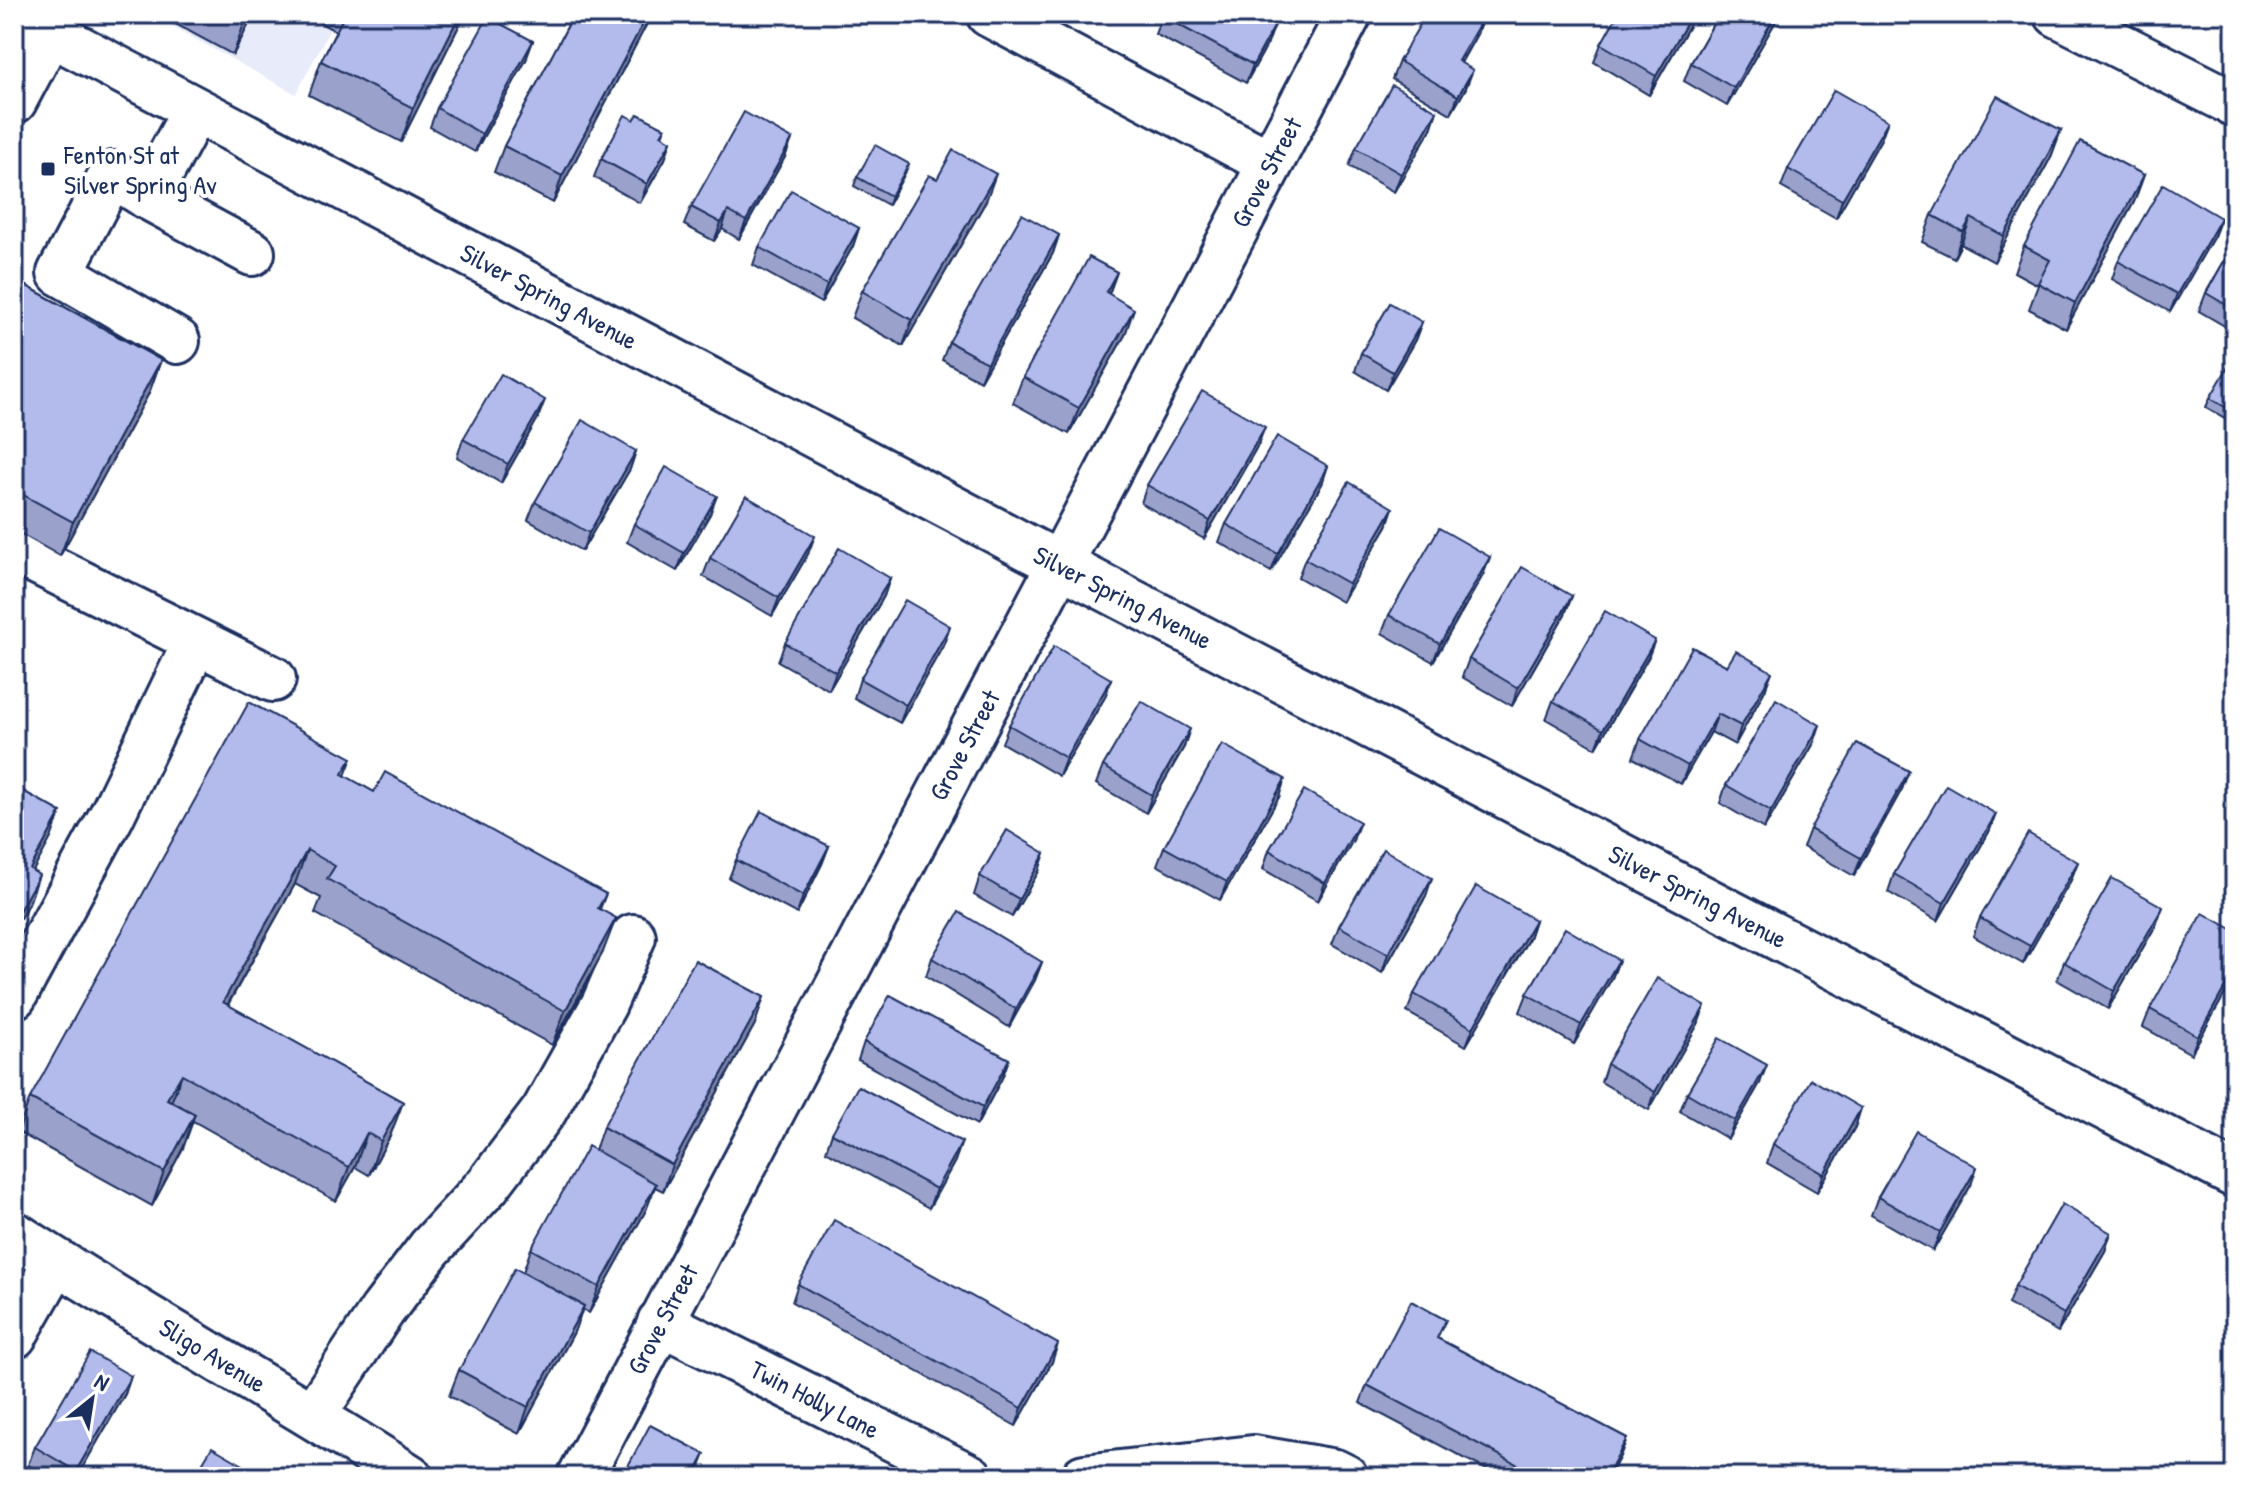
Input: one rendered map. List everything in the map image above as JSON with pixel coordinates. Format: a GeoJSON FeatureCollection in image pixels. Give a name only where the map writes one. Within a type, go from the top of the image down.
{"type":"FeatureCollection","features":[{"type":"Feature","properties":{"kind":"street"},"geometry":{"type":"LineString","coordinates":[[989,14],[1270,163]]}},
{"type":"Feature","properties":{"kind":"street","name":"Grove Street"},"geometry":{"type":"LineString","coordinates":[[580,1477],[1349,14]]}},
{"type":"Feature","properties":{"kind":"street"},"geometry":{"type":"LineString","coordinates":[[2057,14],[2235,104]]}},
{"type":"Feature","properties":{"kind":"street"},"geometry":{"type":"LineString","coordinates":[[14,101],[41,20]]}},
{"type":"Feature","properties":{"kind":"street","name":"Silver Spring Avenue"},"geometry":{"type":"LineString","coordinates":[[41,20],[195,110],[2235,1175]]}},
{"type":"Feature","properties":{"kind":"street"},"geometry":{"type":"LineString","coordinates":[[148,197],[195,110]]}},
{"type":"Feature","properties":{"kind":"street"},"geometry":{"type":"LineString","coordinates":[[177,341],[60,273],[112,174],[252,253]]}},
{"type":"Feature","properties":{"kind":"street"},"geometry":{"type":"LineString","coordinates":[[14,550],[273,679]]}},
{"type":"Feature","properties":{"kind":"street"},"geometry":{"type":"LineString","coordinates":[[14,996],[112,815],[196,641]]}},
{"type":"Feature","properties":{"kind":"street"},"geometry":{"type":"LineString","coordinates":[[313,1415],[382,1311],[430,1248],[488,1185],[544,1111],[604,1004],[633,937]]}},
{"type":"Feature","properties":{"kind":"street","name":"Sligo Avenue"},"geometry":{"type":"LineString","coordinates":[[14,1234],[410,1477]]}},
{"type":"Feature","properties":{"kind":"street"},"geometry":{"type":"LineString","coordinates":[[14,1336],[56,1262]]}},
{"type":"Feature","properties":{"kind":"street","name":"Twin Holly Lane"},"geometry":{"type":"LineString","coordinates":[[660,1322],[970,1477]]}},
{"type":"Feature","properties":{"kind":"street"},"geometry":{"type":"LineString","coordinates":[[1084,1477],[1253,1458],[1335,1472],[1345,1477]]}},
{"type":"Feature","properties":{"kind":"shaded area"},"geometry":{"type":"Polygon","coordinates":[[[149,14],[338,14],[296,94],[149,14]]]}},
{"type":"Feature","properties":{"kind":"building"},"geometry":{"type":"Polygon","coordinates":[[[232,14],[249,14],[245,21],[232,14]]]}},
{"type":"Feature","properties":{"kind":"building"},"geometry":{"type":"Polygon","coordinates":[[[345,14],[460,14],[413,108],[321,61],[345,14]]]}},
{"type":"Feature","properties":{"kind":"building"},"geometry":{"type":"Polygon","coordinates":[[[574,14],[648,14],[562,176],[504,146],[574,14]]]}},
{"type":"Feature","properties":{"kind":"building"},"geometry":{"type":"Polygon","coordinates":[[[1163,14],[1254,14],[1275,25],[1253,65],[1163,14]]]}},
{"type":"Feature","properties":{"kind":"building"},"geometry":{"type":"Polygon","coordinates":[[[1426,14],[1484,16],[1458,61],[1473,70],[1458,96],[1399,61],[1426,14]]]}},
{"type":"Feature","properties":{"kind":"building"},"geometry":{"type":"Polygon","coordinates":[[[1618,14],[1692,14],[1656,76],[1601,44],[1618,14]]]}},
{"type":"Feature","properties":{"kind":"building"},"geometry":{"type":"Polygon","coordinates":[[[1719,14],[1776,14],[1734,88],[1691,63],[1719,14]]]}},
{"type":"Feature","properties":{"kind":"building"},"geometry":{"type":"Polygon","coordinates":[[[488,17],[533,41],[482,134],[437,108],[488,17]]]}},
{"type":"Feature","properties":{"kind":"building"},"geometry":{"type":"Polygon","coordinates":[[[1392,85],[1437,111],[1401,174],[1356,148],[1392,85]]]}},
{"type":"Feature","properties":{"kind":"building"},"geometry":{"type":"Polygon","coordinates":[[[1834,90],[1888,121],[1842,200],[1788,169],[1834,90]]]}},
{"type":"Feature","properties":{"kind":"building"},"geometry":{"type":"Polygon","coordinates":[[[1997,96],[2061,130],[2004,236],[1971,218],[1963,232],[1932,215],[1997,96]]]}},
{"type":"Feature","properties":{"kind":"building"},"geometry":{"type":"Polygon","coordinates":[[[744,112],[792,139],[746,221],[728,211],[721,223],[691,207],[744,112]]]}},
{"type":"Feature","properties":{"kind":"building"},"geometry":{"type":"Polygon","coordinates":[[[638,114],[665,128],[661,135],[671,141],[647,184],[601,159],[625,115],[634,120],[638,114]]]}},
{"type":"Feature","properties":{"kind":"building"},"geometry":{"type":"Polygon","coordinates":[[[2080,141],[2144,175],[2075,303],[2038,283],[2050,260],[2024,246],[2080,141]]]}},
{"type":"Feature","properties":{"kind":"building"},"geometry":{"type":"Polygon","coordinates":[[[875,145],[909,164],[891,196],[857,177],[875,145]]]}},
{"type":"Feature","properties":{"kind":"building"},"geometry":{"type":"Polygon","coordinates":[[[953,150],[996,174],[912,320],[862,291],[929,175],[937,179],[953,150]]]}},
{"type":"Feature","properties":{"kind":"building"},"geometry":{"type":"Polygon","coordinates":[[[2163,184],[2221,218],[2177,294],[2118,261],[2163,184]]]}},
{"type":"Feature","properties":{"kind":"building"},"geometry":{"type":"Polygon","coordinates":[[[791,190],[859,228],[827,285],[759,247],[791,190]]]}},
{"type":"Feature","properties":{"kind":"building"},"geometry":{"type":"Polygon","coordinates":[[[1022,214],[1059,235],[987,363],[949,342],[1022,214]]]}},
{"type":"Feature","properties":{"kind":"building"},"geometry":{"type":"Polygon","coordinates":[[[2235,242],[2235,310],[2206,293],[2235,242]]]}},
{"type":"Feature","properties":{"kind":"building"},"geometry":{"type":"Polygon","coordinates":[[[1089,257],[1117,272],[1106,292],[1134,309],[1079,408],[1023,377],[1089,257]]]}},
{"type":"Feature","properties":{"kind":"building"},"geometry":{"type":"Polygon","coordinates":[[[14,279],[161,360],[73,522],[14,490],[14,279]]]}},
{"type":"Feature","properties":{"kind":"building"},"geometry":{"type":"Polygon","coordinates":[[[1390,303],[1422,322],[1393,372],[1361,353],[1390,303]]]}},
{"type":"Feature","properties":{"kind":"building"},"geometry":{"type":"Polygon","coordinates":[[[2231,362],[2235,364],[2235,413],[2210,398],[2231,362]]]}},
{"type":"Feature","properties":{"kind":"building"},"geometry":{"type":"Polygon","coordinates":[[[501,374],[545,400],[508,464],[463,439],[501,374]]]}},
{"type":"Feature","properties":{"kind":"building"},"geometry":{"type":"Polygon","coordinates":[[[1202,391],[1265,427],[1210,521],[1147,485],[1202,391]]]}},
{"type":"Feature","properties":{"kind":"building"},"geometry":{"type":"Polygon","coordinates":[[[582,420],[636,451],[589,533],[535,502],[582,420]]]}},
{"type":"Feature","properties":{"kind":"building"},"geometry":{"type":"Polygon","coordinates":[[[1277,436],[1328,466],[1278,554],[1226,524],[1277,436]]]}},
{"type":"Feature","properties":{"kind":"building"},"geometry":{"type":"Polygon","coordinates":[[[666,467],[717,496],[684,553],[634,524],[666,467]]]}},
{"type":"Feature","properties":{"kind":"building"},"geometry":{"type":"Polygon","coordinates":[[[1349,482],[1393,508],[1349,584],[1305,559],[1349,482]]]}},
{"type":"Feature","properties":{"kind":"building"},"geometry":{"type":"Polygon","coordinates":[[[746,496],[815,536],[779,598],[710,558],[746,496]]]}},
{"type":"Feature","properties":{"kind":"building"},"geometry":{"type":"Polygon","coordinates":[[[1439,528],[1490,557],[1440,644],[1389,615],[1439,528]]]}},
{"type":"Feature","properties":{"kind":"building"},"geometry":{"type":"Polygon","coordinates":[[[839,548],[890,578],[836,672],[785,643],[839,548]]]}},
{"type":"Feature","properties":{"kind":"building"},"geometry":{"type":"Polygon","coordinates":[[[1522,567],[1572,596],[1518,688],[1469,659],[1522,567]]]}},
{"type":"Feature","properties":{"kind":"building"},"geometry":{"type":"Polygon","coordinates":[[[905,600],[950,626],[906,705],[860,679],[905,600]]]}},
{"type":"Feature","properties":{"kind":"building"},"geometry":{"type":"Polygon","coordinates":[[[1605,611],[1655,640],[1603,730],[1553,701],[1605,611]]]}},
{"type":"Feature","properties":{"kind":"building"},"geometry":{"type":"Polygon","coordinates":[[[1054,646],[1111,679],[1066,758],[1009,725],[1054,646]]]}},
{"type":"Feature","properties":{"kind":"building"},"geometry":{"type":"Polygon","coordinates":[[[1692,647],[1727,666],[1736,651],[1772,672],[1741,726],[1718,714],[1688,766],[1640,739],[1692,647]]]}},
{"type":"Feature","properties":{"kind":"building"},"geometry":{"type":"Polygon","coordinates":[[[1776,699],[1820,725],[1771,811],[1726,785],[1776,699]]]}},
{"type":"Feature","properties":{"kind":"building"},"geometry":{"type":"Polygon","coordinates":[[[1141,701],[1190,729],[1152,795],[1103,766],[1141,701]]]}},
{"type":"Feature","properties":{"kind":"building"},"geometry":{"type":"Polygon","coordinates":[[[249,702],[352,758],[342,774],[374,792],[385,772],[606,894],[598,908],[616,918],[565,1011],[327,879],[335,866],[307,850],[223,1002],[403,1102],[381,1141],[367,1133],[349,1167],[182,1074],[167,1099],[195,1114],[164,1172],[30,1098],[249,702]]]}},
{"type":"Feature","properties":{"kind":"building"},"geometry":{"type":"Polygon","coordinates":[[[1857,743],[1909,771],[1861,858],[1810,829],[1857,743]]]}},
{"type":"Feature","properties":{"kind":"building"},"geometry":{"type":"Polygon","coordinates":[[[1222,744],[1285,779],[1227,882],[1164,847],[1222,744]]]}},
{"type":"Feature","properties":{"kind":"building"},"geometry":{"type":"Polygon","coordinates":[[[1946,785],[1996,814],[1944,903],[1894,874],[1946,785]]]}},
{"type":"Feature","properties":{"kind":"building"},"geometry":{"type":"Polygon","coordinates":[[[14,786],[61,812],[30,869],[39,875],[14,920],[14,786]]]}},
{"type":"Feature","properties":{"kind":"building"},"geometry":{"type":"Polygon","coordinates":[[[1304,790],[1360,822],[1325,883],[1269,850],[1304,790]]]}},
{"type":"Feature","properties":{"kind":"building"},"geometry":{"type":"Polygon","coordinates":[[[761,811],[829,846],[803,896],[736,860],[761,811]]]}},
{"type":"Feature","properties":{"kind":"building"},"geometry":{"type":"Polygon","coordinates":[[[1007,830],[1045,853],[1019,899],[980,876],[1007,830]]]}},
{"type":"Feature","properties":{"kind":"building"},"geometry":{"type":"Polygon","coordinates":[[[2028,833],[2078,862],[2030,946],[1980,918],[2028,833]]]}},
{"type":"Feature","properties":{"kind":"building"},"geometry":{"type":"Polygon","coordinates":[[[1383,849],[1432,878],[1388,954],[1339,926],[1383,849]]]}},
{"type":"Feature","properties":{"kind":"building"},"geometry":{"type":"Polygon","coordinates":[[[2112,878],[2163,907],[2114,991],[2064,962],[2112,878]]]}},
{"type":"Feature","properties":{"kind":"building"},"geometry":{"type":"Polygon","coordinates":[[[1476,886],[1535,920],[1473,1028],[1414,994],[1476,886]]]}},
{"type":"Feature","properties":{"kind":"building"},"geometry":{"type":"Polygon","coordinates":[[[959,912],[1042,962],[1016,1009],[932,958],[959,912]]]}},
{"type":"Feature","properties":{"kind":"building"},"geometry":{"type":"Polygon","coordinates":[[[2203,913],[2235,931],[2235,969],[2198,1036],[2150,1009],[2203,913]]]}},
{"type":"Feature","properties":{"kind":"building"},"geometry":{"type":"Polygon","coordinates":[[[1565,928],[1619,960],[1581,1025],[1527,994],[1565,928]]]}},
{"type":"Feature","properties":{"kind":"building"},"geometry":{"type":"Polygon","coordinates":[[[695,960],[764,997],[672,1165],[603,1127],[695,960]]]}},
{"type":"Feature","properties":{"kind":"building"},"geometry":{"type":"Polygon","coordinates":[[[1657,978],[1705,1006],[1655,1092],[1607,1064],[1657,978]]]}},
{"type":"Feature","properties":{"kind":"building"},"geometry":{"type":"Polygon","coordinates":[[[890,995],[1009,1059],[983,1107],[864,1042],[890,995]]]}},
{"type":"Feature","properties":{"kind":"building"},"geometry":{"type":"Polygon","coordinates":[[[1719,1038],[1767,1065],[1735,1121],[1687,1093],[1719,1038]]]}},
{"type":"Feature","properties":{"kind":"building"},"geometry":{"type":"Polygon","coordinates":[[[1811,1079],[1861,1108],[1824,1174],[1773,1144],[1811,1079]]]}},
{"type":"Feature","properties":{"kind":"building"},"geometry":{"type":"Polygon","coordinates":[[[858,1086],[962,1142],[936,1189],[832,1133],[858,1086]]]}},
{"type":"Feature","properties":{"kind":"building"},"geometry":{"type":"Polygon","coordinates":[[[1916,1131],[1977,1167],[1940,1232],[1878,1197],[1916,1131]]]}},
{"type":"Feature","properties":{"kind":"building"},"geometry":{"type":"Polygon","coordinates":[[[588,1146],[656,1184],[599,1287],[531,1249],[588,1146]]]}},
{"type":"Feature","properties":{"kind":"building"},"geometry":{"type":"Polygon","coordinates":[[[2062,1204],[2111,1233],[2064,1314],[2015,1286],[2062,1204]]]}},
{"type":"Feature","properties":{"kind":"building"},"geometry":{"type":"Polygon","coordinates":[[[834,1220],[1058,1344],[1022,1408],[798,1284],[834,1220]]]}},
{"type":"Feature","properties":{"kind":"building"},"geometry":{"type":"Polygon","coordinates":[[[515,1268],[584,1306],[528,1407],[459,1370],[515,1268]]]}},
{"type":"Feature","properties":{"kind":"building"},"geometry":{"type":"Polygon","coordinates":[[[1411,1301],[1446,1320],[1437,1338],[1627,1438],[1606,1477],[1541,1477],[1367,1385],[1411,1301]]]}},
{"type":"Feature","properties":{"kind":"building"},"geometry":{"type":"Polygon","coordinates":[[[90,1352],[131,1376],[76,1471],[35,1447],[90,1352]]]}},
{"type":"Feature","properties":{"kind":"building"},"geometry":{"type":"Polygon","coordinates":[[[650,1425],[705,1454],[693,1477],[622,1477],[650,1425]]]}},
{"type":"Feature","properties":{"kind":"building"},"geometry":{"type":"Polygon","coordinates":[[[212,1447],[264,1477],[194,1477],[212,1447]]]}},
{"type":"Feature","properties":{"kind":"building"},"geometry":{"type":"Polygon","coordinates":[[[738,1471],[748,1477],[734,1477],[738,1471]]]}},
{"type":"Feature","properties":{"kind":"place","name":"Fenton St at Silver Spring Av"},"geometry":{"type":"Point","coordinates":[48,169]}}]}
